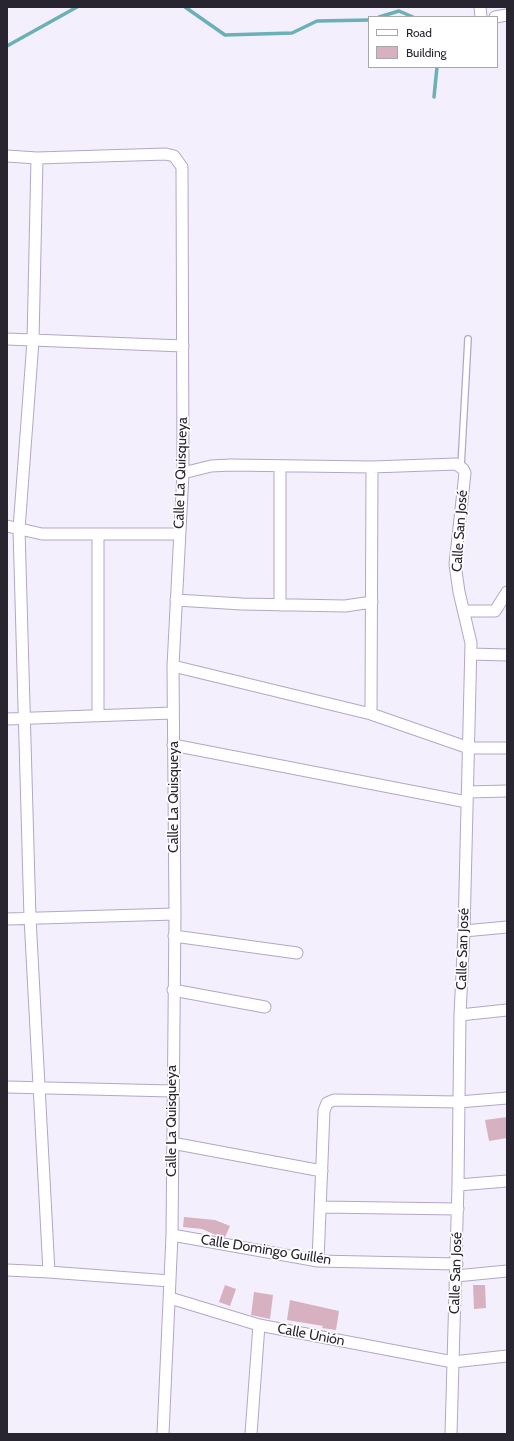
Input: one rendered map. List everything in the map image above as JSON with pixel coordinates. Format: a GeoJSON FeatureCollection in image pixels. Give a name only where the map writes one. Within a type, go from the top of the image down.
{"type":"FeatureCollection","features":[{"type":"Feature","properties":{"kind":"street","name":"Calle La Quisqueya"},"geometry":{"type":"LineString","coordinates":[[37,158],[166,154],[178,160],[182,168],[183,178],[183,473],[173,666],[174,936],[172,1235],[163,1434]]}},
{"type":"Feature","properties":{"kind":"street"},"geometry":{"type":"LineString","coordinates":[[7,156],[37,158],[33,341],[19,528],[30,918],[49,1272]]}},
{"type":"Feature","properties":{"kind":"street"},"geometry":{"type":"LineString","coordinates":[[7,339],[182,346]]}},
{"type":"Feature","properties":{"kind":"street"},"geometry":{"type":"LineString","coordinates":[[183,473],[212,466],[372,467],[456,464],[461,466]]}},
{"type":"Feature","properties":{"kind":"street"},"geometry":{"type":"LineString","coordinates":[[280,466],[280,605]]}},
{"type":"Feature","properties":{"kind":"street","name":"Calle San José"},"geometry":{"type":"LineString","coordinates":[[451,1434],[457,1264],[460,1015],[470,748],[471,654],[471,643],[459,592],[455,564],[465,473],[461,466]]}},
{"type":"Feature","properties":{"kind":"street"},"geometry":{"type":"LineString","coordinates":[[371,714],[372,467]]}},
{"type":"Feature","properties":{"kind":"street"},"geometry":{"type":"LineString","coordinates":[[7,526],[42,534],[179,534]]}},
{"type":"Feature","properties":{"kind":"street"},"geometry":{"type":"LineString","coordinates":[[98,534],[98,716]]}},
{"type":"Feature","properties":{"kind":"street"},"geometry":{"type":"LineString","coordinates":[[464,611],[495,611],[507,592]]}},
{"type":"Feature","properties":{"kind":"street"},"geometry":{"type":"LineString","coordinates":[[176,600],[242,604],[345,606],[372,602]]}},
{"type":"Feature","properties":{"kind":"street"},"geometry":{"type":"LineString","coordinates":[[471,654],[507,655]]}},
{"type":"Feature","properties":{"kind":"street"},"geometry":{"type":"LineString","coordinates":[[173,666],[371,714],[470,748],[507,748]]}},
{"type":"Feature","properties":{"kind":"street"},"geometry":{"type":"LineString","coordinates":[[7,719],[173,713]]}},
{"type":"Feature","properties":{"kind":"street"},"geometry":{"type":"LineString","coordinates":[[173,745],[467,797],[507,791]]}},
{"type":"Feature","properties":{"kind":"street"},"geometry":{"type":"LineString","coordinates":[[7,919],[174,914]]}},
{"type":"Feature","properties":{"kind":"street"},"geometry":{"type":"LineString","coordinates":[[464,931],[507,927]]}},
{"type":"Feature","properties":{"kind":"street"},"geometry":{"type":"LineString","coordinates":[[174,936],[297,953]]}},
{"type":"Feature","properties":{"kind":"street"},"geometry":{"type":"LineString","coordinates":[[173,990],[265,1007]]}},
{"type":"Feature","properties":{"kind":"street"},"geometry":{"type":"LineString","coordinates":[[460,1015],[507,1010]]}},
{"type":"Feature","properties":{"kind":"street"},"geometry":{"type":"LineString","coordinates":[[7,1087],[172,1092]]}},
{"type":"Feature","properties":{"kind":"street"},"geometry":{"type":"LineString","coordinates":[[318,1261],[324,1111],[327,1103],[334,1100],[459,1102],[507,1098]]}},
{"type":"Feature","properties":{"kind":"street"},"geometry":{"type":"LineString","coordinates":[[172,1143],[322,1171]]}},
{"type":"Feature","properties":{"kind":"street"},"geometry":{"type":"LineString","coordinates":[[458,1185],[507,1181]]}},
{"type":"Feature","properties":{"kind":"street"},"geometry":{"type":"LineString","coordinates":[[320,1207],[458,1209]]}},
{"type":"Feature","properties":{"kind":"street","name":"Calle Domingo Guillén"},"geometry":{"type":"LineString","coordinates":[[172,1235],[318,1261],[457,1264]]}},
{"type":"Feature","properties":{"kind":"street"},"geometry":{"type":"LineString","coordinates":[[7,1270],[170,1281]]}},
{"type":"Feature","properties":{"kind":"street"},"geometry":{"type":"LineString","coordinates":[[456,1276],[507,1271]]}},
{"type":"Feature","properties":{"kind":"street","name":"Calle Unión"},"geometry":{"type":"LineString","coordinates":[[170,1298],[259,1325],[453,1362],[507,1356]]}},
{"type":"Feature","properties":{"kind":"street"},"geometry":{"type":"LineString","coordinates":[[251,1434],[259,1325]]}},
{"type":"Feature","properties":{"kind":"lane"},"geometry":{"type":"LineString","coordinates":[[461,466],[468,338]]}},
{"type":"Feature","properties":{"kind":"building"},"geometry":{"type":"Polygon","coordinates":[[[507,1117],[507,1138],[489,1141],[485,1120],[507,1117]]]}},
{"type":"Feature","properties":{"kind":"building"},"geometry":{"type":"Polygon","coordinates":[[[184,1217],[215,1220],[230,1226],[225,1237],[218,1236],[202,1229],[183,1227],[184,1217]]]}},
{"type":"Feature","properties":{"kind":"building"},"geometry":{"type":"Polygon","coordinates":[[[225,1285],[236,1289],[230,1306],[219,1302],[225,1285]]]}},
{"type":"Feature","properties":{"kind":"building"},"geometry":{"type":"Polygon","coordinates":[[[473,1285],[485,1285],[486,1308],[474,1309],[473,1285]]]}},
{"type":"Feature","properties":{"kind":"building"},"geometry":{"type":"Polygon","coordinates":[[[254,1292],[273,1295],[270,1319],[251,1315],[254,1292]]]}},
{"type":"Feature","properties":{"kind":"building"},"geometry":{"type":"Polygon","coordinates":[[[290,1300],[339,1311],[336,1330],[322,1328],[323,1326],[287,1320],[290,1300]]]}},
{"type":"Feature","properties":{"kind":"waterway"},"geometry":{"type":"LineString","coordinates":[[7,46],[77,7]]}},
{"type":"Feature","properties":{"kind":"waterway"},"geometry":{"type":"LineString","coordinates":[[185,7],[225,35],[292,33],[317,21],[368,20]]}},
{"type":"Feature","properties":{"kind":"waterway"},"geometry":{"type":"LineString","coordinates":[[382,16],[399,11],[411,16]]}},
{"type":"Feature","properties":{"kind":"waterway"},"geometry":{"type":"LineString","coordinates":[[434,97],[437,68]]}}]}
